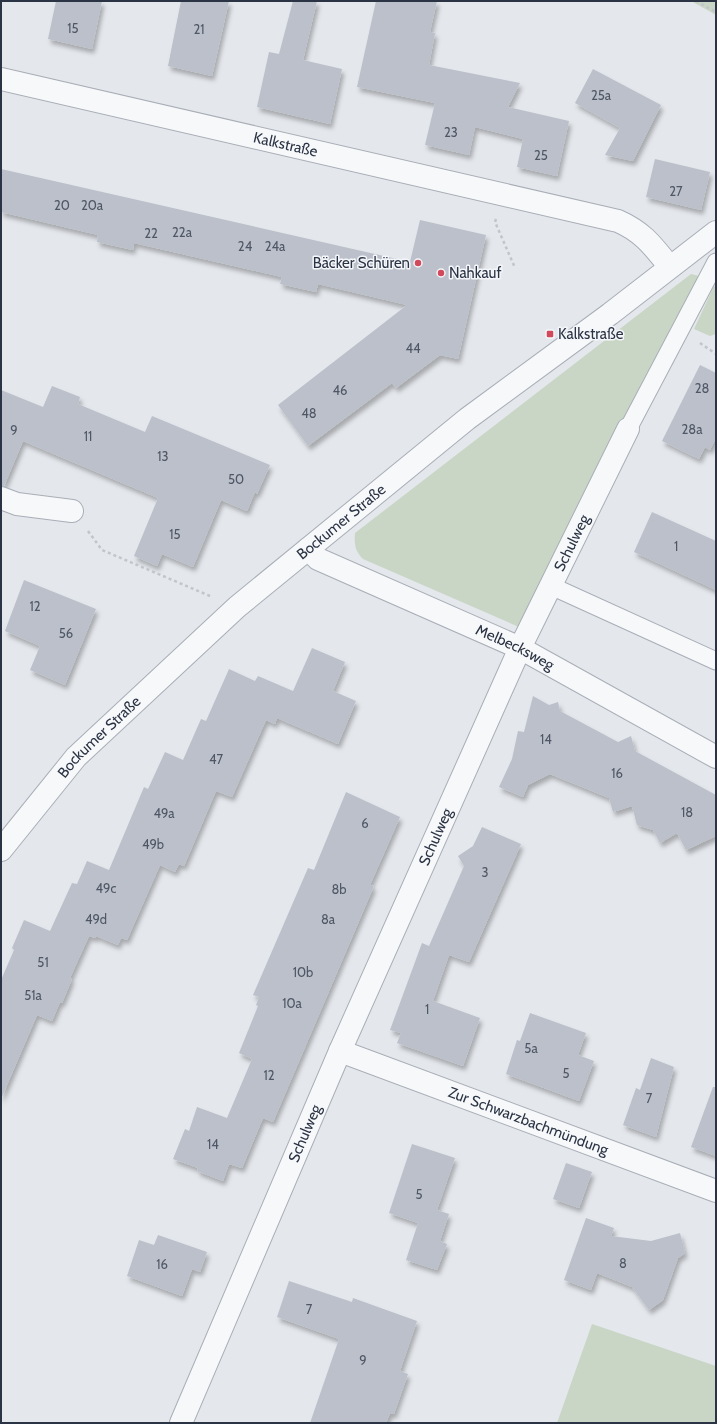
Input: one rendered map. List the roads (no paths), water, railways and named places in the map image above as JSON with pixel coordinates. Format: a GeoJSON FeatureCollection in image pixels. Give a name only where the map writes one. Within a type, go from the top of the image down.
{"type":"FeatureCollection","features":[{"type":"Feature","properties":{"kind":"street","name":"Kalkstraße"},"geometry":{"type":"LineString","coordinates":[[1,79],[618,221],[633,227],[644,236],[669,266]]}},
{"type":"Feature","properties":{"kind":"street","name":"Bockumer Straße"},"geometry":{"type":"LineString","coordinates":[[1,850],[76,757],[237,607],[467,419],[610,314],[669,266],[716,232]]}},
{"type":"Feature","properties":{"kind":"street","name":"Schulweg"},"geometry":{"type":"LineString","coordinates":[[181,1423],[340,1051],[520,648],[628,429]]}},
{"type":"Feature","properties":{"kind":"street"},"geometry":{"type":"LineString","coordinates":[[1,498],[17,504],[72,511]]}},
{"type":"Feature","properties":{"kind":"street","name":"Melbecksweg"},"geometry":{"type":"LineString","coordinates":[[308,549],[318,559],[520,648],[716,757]]}},
{"type":"Feature","properties":{"kind":"street","name":"Zur Schwarzbachmündung"},"geometry":{"type":"LineString","coordinates":[[340,1051],[716,1191]]}},
{"type":"Feature","properties":{"kind":"lane","name":"Schulweg"},"geometry":{"type":"LineString","coordinates":[[628,429],[716,262]]}},
{"type":"Feature","properties":{"kind":"lane"},"geometry":{"type":"LineString","coordinates":[[550,585],[716,661]]}},
{"type":"Feature","properties":{"kind":"place","name":"Bäcker Schüren"},"geometry":{"type":"Point","coordinates":[418,263]}},
{"type":"Feature","properties":{"kind":"place","name":"Nahkauf"},"geometry":{"type":"Point","coordinates":[441,273]}},
{"type":"Feature","properties":{"kind":"place","name":"Kalkstraße"},"geometry":{"type":"Point","coordinates":[550,334]}}]}
